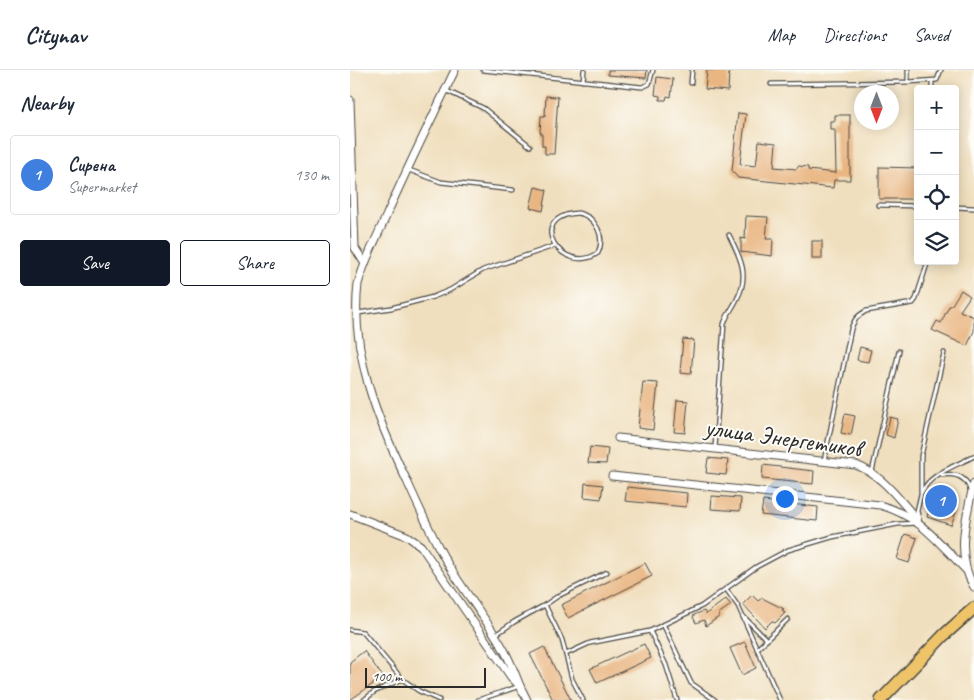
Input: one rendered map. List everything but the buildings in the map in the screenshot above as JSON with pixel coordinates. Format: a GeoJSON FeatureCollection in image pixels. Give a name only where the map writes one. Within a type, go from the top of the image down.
{"type":"FeatureCollection","features":[{"type":"Feature","properties":{"kind":"highway"},"geometry":{"type":"LineString","coordinates":[[880,700],[944,635],[974,608]]}},
{"type":"Feature","properties":{"kind":"street"},"geometry":{"type":"LineString","coordinates":[[455,70],[408,169],[358,284],[353,334],[367,394],[379,425],[437,544],[507,655],[527,700]]}},
{"type":"Feature","properties":{"kind":"street"},"geometry":{"type":"LineString","coordinates":[[350,100],[352,245],[366,264]]}},
{"type":"Feature","properties":{"kind":"street","name":"улица Энергетиков"},"geometry":{"type":"LineString","coordinates":[[618,438],[856,465],[872,472],[890,488],[920,523]]}},
{"type":"Feature","properties":{"kind":"street"},"geometry":{"type":"LineString","coordinates":[[612,476],[880,505],[904,513],[920,523],[966,570],[974,587]]}},
{"type":"Feature","properties":{"kind":"street"},"geometry":{"type":"LineString","coordinates":[[966,570],[964,535],[974,483]]}},
{"type":"Feature","properties":{"kind":"street"},"geometry":{"type":"LineString","coordinates":[[350,514],[407,536],[422,546],[511,677],[520,686]]}},
{"type":"Feature","properties":{"kind":"lane"},"geometry":{"type":"LineString","coordinates":[[483,70],[642,87],[649,84],[653,70]]}},
{"type":"Feature","properties":{"kind":"lane"},"geometry":{"type":"LineString","coordinates":[[583,81],[584,70]]}},
{"type":"Feature","properties":{"kind":"lane"},"geometry":{"type":"LineString","coordinates":[[691,83],[692,70]]}},
{"type":"Feature","properties":{"kind":"lane"},"geometry":{"type":"LineString","coordinates":[[908,70],[908,82]]}},
{"type":"Feature","properties":{"kind":"lane"},"geometry":{"type":"LineString","coordinates":[[771,84],[932,81],[937,80],[941,70]]}},
{"type":"Feature","properties":{"kind":"lane"},"geometry":{"type":"LineString","coordinates":[[445,90],[483,108],[530,146]]}},
{"type":"Feature","properties":{"kind":"lane"},"geometry":{"type":"LineString","coordinates":[[408,169],[441,182],[513,190]]}},
{"type":"Feature","properties":{"kind":"lane"},"geometry":{"type":"LineString","coordinates":[[878,205],[914,206]]}},
{"type":"Feature","properties":{"kind":"lane"},"geometry":{"type":"LineString","coordinates":[[959,207],[974,208]]}},
{"type":"Feature","properties":{"kind":"lane"},"geometry":{"type":"LineString","coordinates":[[570,214],[584,214],[590,218],[598,228],[602,242],[598,252],[585,258],[570,257],[554,246],[551,226],[558,218],[570,214]]}},
{"type":"Feature","properties":{"kind":"lane"},"geometry":{"type":"LineString","coordinates":[[715,448],[724,324],[726,316],[740,294],[743,273],[741,259],[729,235]]}},
{"type":"Feature","properties":{"kind":"lane"},"geometry":{"type":"LineString","coordinates":[[354,313],[391,308],[433,297],[450,290],[492,266],[554,246]]}},
{"type":"Feature","properties":{"kind":"lane"},"geometry":{"type":"LineString","coordinates":[[824,461],[854,320],[866,311],[913,303],[927,265]]}},
{"type":"Feature","properties":{"kind":"lane"},"geometry":{"type":"LineString","coordinates":[[872,472],[899,351]]}},
{"type":"Feature","properties":{"kind":"lane"},"geometry":{"type":"LineString","coordinates":[[566,654],[590,643],[650,631],[705,605],[764,562],[798,546],[898,524],[920,523],[917,511],[921,494],[921,456],[944,353]]}},
{"type":"Feature","properties":{"kind":"lane"},"geometry":{"type":"LineString","coordinates":[[921,494],[927,484],[936,476],[974,456]]}},
{"type":"Feature","properties":{"kind":"lane"},"geometry":{"type":"LineString","coordinates":[[936,476],[947,474],[961,477],[969,485],[970,498]]}},
{"type":"Feature","properties":{"kind":"lane"},"geometry":{"type":"LineString","coordinates":[[494,635],[558,596],[607,572]]}},
{"type":"Feature","properties":{"kind":"lane"},"geometry":{"type":"LineString","coordinates":[[726,589],[742,614],[780,700]]}},
{"type":"Feature","properties":{"kind":"lane"},"geometry":{"type":"LineString","coordinates":[[545,605],[562,640],[572,679],[583,700]]}},
{"type":"Feature","properties":{"kind":"lane"},"geometry":{"type":"LineString","coordinates":[[742,614],[766,640]]}},
{"type":"Feature","properties":{"kind":"lane"},"geometry":{"type":"LineString","coordinates":[[757,649],[788,619]]}},
{"type":"Feature","properties":{"kind":"lane"},"geometry":{"type":"LineString","coordinates":[[663,624],[690,683],[715,700]]}},
{"type":"Feature","properties":{"kind":"lane"},"geometry":{"type":"LineString","coordinates":[[350,630],[363,632],[402,680],[419,691],[439,700]]}},
{"type":"Feature","properties":{"kind":"lane"},"geometry":{"type":"LineString","coordinates":[[650,631],[666,665],[677,700]]}},
{"type":"Feature","properties":{"kind":"lane"},"geometry":{"type":"LineString","coordinates":[[364,700],[374,692],[402,680]]}},
{"type":"Feature","properties":{"kind":"lane"},"geometry":{"type":"LineString","coordinates":[[478,700],[520,686]]}},
{"type":"Feature","properties":{"kind":"place","name":"Сирена"},"geometry":{"type":"Point","coordinates":[941,501]}}]}
